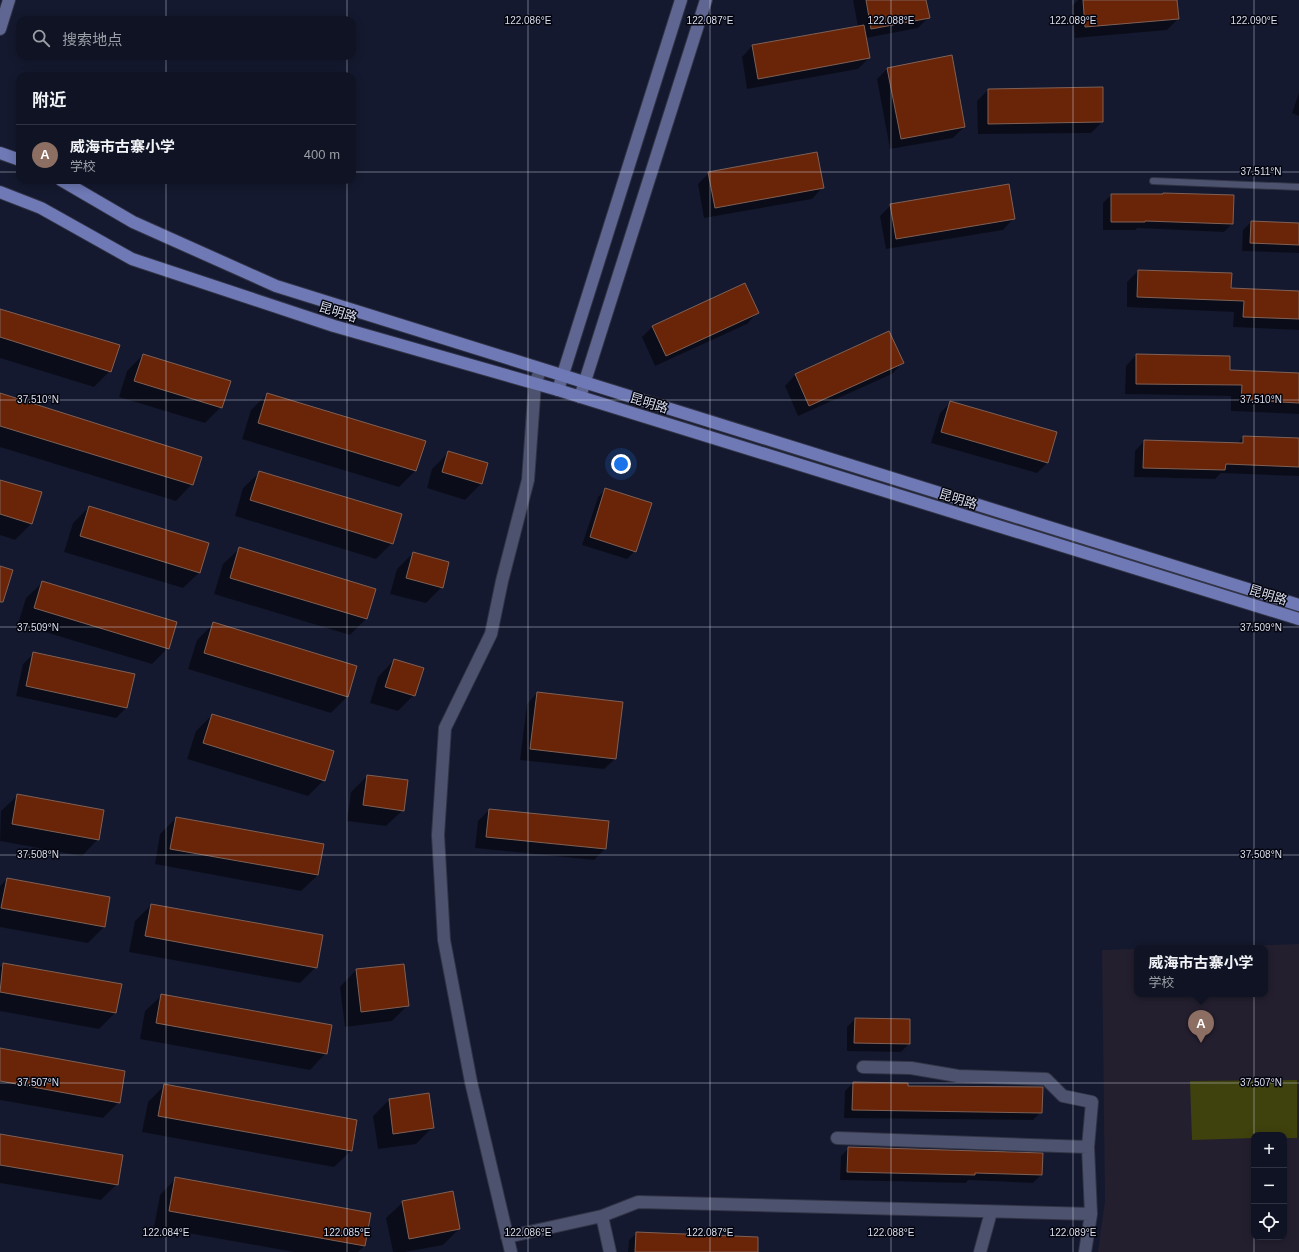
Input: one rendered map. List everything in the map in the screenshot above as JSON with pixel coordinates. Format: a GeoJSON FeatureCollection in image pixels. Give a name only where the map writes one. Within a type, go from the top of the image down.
{"type":"FeatureCollection","features":[{"type":"Feature","properties":{"kind":"main road"},"geometry":{"type":"LineString","coordinates":[[0,29],[9,0]]}},
{"type":"Feature","properties":{"kind":"main road"},"geometry":{"type":"LineString","coordinates":[[558,390],[682,0]]}},
{"type":"Feature","properties":{"kind":"main road"},"geometry":{"type":"LineString","coordinates":[[580,397],[706,0]]}},
{"type":"Feature","properties":{"kind":"main road"},"geometry":{"type":"LineString","coordinates":[[0,153],[16,159]]}},
{"type":"Feature","properties":{"kind":"main road","name":"昆明路"},"geometry":{"type":"LineString","coordinates":[[68,184],[133,222],[276,286],[1299,606]]}},
{"type":"Feature","properties":{"kind":"main road","name":"昆明路"},"geometry":{"type":"LineString","coordinates":[[0,192],[41,208],[132,259],[334,326],[535,383],[1299,619]]}},
{"type":"Feature","properties":{"kind":"street"},"geometry":{"type":"LineString","coordinates":[[511,1252],[471,1082],[444,940],[438,835],[446,728],[491,634],[502,580],[528,480],[535,383],[541,369]]}},
{"type":"Feature","properties":{"kind":"street"},"geometry":{"type":"LineString","coordinates":[[863,1067],[912,1068],[958,1076],[1046,1079],[1064,1096],[1092,1102],[1088,1147],[1091,1214],[1085,1252]]}},
{"type":"Feature","properties":{"kind":"street"},"geometry":{"type":"LineString","coordinates":[[838,1138],[1088,1147]]}},
{"type":"Feature","properties":{"kind":"street"},"geometry":{"type":"LineString","coordinates":[[507,1238],[602,1216],[638,1202],[1091,1214]]}},
{"type":"Feature","properties":{"kind":"street"},"geometry":{"type":"LineString","coordinates":[[980,1252],[991,1212]]}},
{"type":"Feature","properties":{"kind":"street"},"geometry":{"type":"LineString","coordinates":[[602,1216],[610,1252]]}},
{"type":"Feature","properties":{"kind":"lane"},"geometry":{"type":"LineString","coordinates":[[1153,181],[1299,187]]}},
{"type":"Feature","properties":{"kind":"shaded area"},"geometry":{"type":"Polygon","coordinates":[[[1299,944],[1299,1252],[1098,1252],[1105,1201],[1102,950],[1134,949],[1134,997],[1268,997],[1268,945],[1299,944]]]}},
{"type":"Feature","properties":{"kind":"shaded area"},"geometry":{"type":"Polygon","coordinates":[[[1297,1080],[1297,1138],[1287,1138],[1287,1132],[1251,1132],[1251,1138],[1192,1140],[1190,1081],[1297,1080]]]}},
{"type":"Feature","properties":{"kind":"building"},"geometry":{"type":"Polygon","coordinates":[[[866,0],[926,0],[930,18],[871,29],[866,0]]]}},
{"type":"Feature","properties":{"kind":"building"},"geometry":{"type":"Polygon","coordinates":[[[1083,0],[1177,0],[1179,19],[1085,27],[1083,0]]]}},
{"type":"Feature","properties":{"kind":"building"},"geometry":{"type":"Polygon","coordinates":[[[864,25],[870,58],[758,79],[752,45],[864,25]]]}},
{"type":"Feature","properties":{"kind":"building"},"geometry":{"type":"Polygon","coordinates":[[[952,55],[965,127],[901,139],[887,68],[952,55]]]}},
{"type":"Feature","properties":{"kind":"building"},"geometry":{"type":"Polygon","coordinates":[[[1103,87],[1103,122],[988,124],[988,89],[1103,87]]]}},
{"type":"Feature","properties":{"kind":"building"},"geometry":{"type":"Polygon","coordinates":[[[817,152],[824,188],[715,208],[708,172],[817,152]]]}},
{"type":"Feature","properties":{"kind":"building"},"geometry":{"type":"Polygon","coordinates":[[[1009,184],[1015,219],[896,239],[890,204],[1009,184]]]}},
{"type":"Feature","properties":{"kind":"building"},"geometry":{"type":"Polygon","coordinates":[[[1163,193],[1234,195],[1233,224],[1145,221],[1111,222],[1111,194],[1163,193]]]}},
{"type":"Feature","properties":{"kind":"building"},"geometry":{"type":"Polygon","coordinates":[[[1251,221],[1299,223],[1299,245],[1250,243],[1251,221]]]}},
{"type":"Feature","properties":{"kind":"building"},"geometry":{"type":"Polygon","coordinates":[[[1138,270],[1232,273],[1231,288],[1299,291],[1299,319],[1243,317],[1244,301],[1137,297],[1138,270]]]}},
{"type":"Feature","properties":{"kind":"building"},"geometry":{"type":"Polygon","coordinates":[[[745,283],[759,313],[666,356],[652,326],[745,283]]]}},
{"type":"Feature","properties":{"kind":"building"},"geometry":{"type":"Polygon","coordinates":[[[0,309],[120,345],[111,372],[0,337],[0,309]]]}},
{"type":"Feature","properties":{"kind":"building"},"geometry":{"type":"Polygon","coordinates":[[[889,331],[904,363],[809,406],[795,374],[889,331]]]}},
{"type":"Feature","properties":{"kind":"building"},"geometry":{"type":"Polygon","coordinates":[[[143,354],[231,381],[222,408],[134,381],[143,354]]]}},
{"type":"Feature","properties":{"kind":"building"},"geometry":{"type":"Polygon","coordinates":[[[1136,354],[1230,356],[1230,370],[1299,373],[1299,403],[1241,400],[1242,385],[1136,384],[1136,354]]]}},
{"type":"Feature","properties":{"kind":"building"},"geometry":{"type":"Polygon","coordinates":[[[0,393],[202,457],[193,485],[0,426],[0,393]]]}},
{"type":"Feature","properties":{"kind":"building"},"geometry":{"type":"Polygon","coordinates":[[[267,393],[426,441],[416,471],[258,423],[267,393]]]}},
{"type":"Feature","properties":{"kind":"building"},"geometry":{"type":"Polygon","coordinates":[[[950,401],[1057,432],[1048,463],[941,432],[950,401]]]}},
{"type":"Feature","properties":{"kind":"building"},"geometry":{"type":"Polygon","coordinates":[[[1243,436],[1299,438],[1299,467],[1226,464],[1225,470],[1143,468],[1144,440],[1243,443],[1243,436]]]}},
{"type":"Feature","properties":{"kind":"building"},"geometry":{"type":"Polygon","coordinates":[[[448,451],[488,463],[482,484],[442,472],[448,451]]]}},
{"type":"Feature","properties":{"kind":"building"},"geometry":{"type":"Polygon","coordinates":[[[259,471],[402,514],[393,544],[250,500],[259,471]]]}},
{"type":"Feature","properties":{"kind":"building"},"geometry":{"type":"Polygon","coordinates":[[[0,480],[42,492],[32,524],[0,514],[0,480]]]}},
{"type":"Feature","properties":{"kind":"building"},"geometry":{"type":"Polygon","coordinates":[[[605,488],[652,503],[636,552],[590,537],[605,488]]]}},
{"type":"Feature","properties":{"kind":"building"},"geometry":{"type":"Polygon","coordinates":[[[89,506],[209,543],[200,573],[80,536],[89,506]]]}},
{"type":"Feature","properties":{"kind":"building"},"geometry":{"type":"Polygon","coordinates":[[[239,547],[376,589],[367,619],[230,578],[239,547]]]}},
{"type":"Feature","properties":{"kind":"building"},"geometry":{"type":"Polygon","coordinates":[[[413,552],[449,562],[443,588],[406,578],[413,552]]]}},
{"type":"Feature","properties":{"kind":"building"},"geometry":{"type":"Polygon","coordinates":[[[0,566],[13,570],[3,602],[0,602],[0,566]]]}},
{"type":"Feature","properties":{"kind":"building"},"geometry":{"type":"Polygon","coordinates":[[[42,581],[177,622],[169,649],[34,608],[42,581]]]}},
{"type":"Feature","properties":{"kind":"building"},"geometry":{"type":"Polygon","coordinates":[[[213,622],[357,666],[348,697],[204,653],[213,622]]]}},
{"type":"Feature","properties":{"kind":"building"},"geometry":{"type":"Polygon","coordinates":[[[33,652],[135,674],[127,708],[26,686],[33,652]]]}},
{"type":"Feature","properties":{"kind":"building"},"geometry":{"type":"Polygon","coordinates":[[[394,659],[424,668],[415,696],[385,687],[394,659]]]}},
{"type":"Feature","properties":{"kind":"building"},"geometry":{"type":"Polygon","coordinates":[[[537,692],[623,702],[616,759],[530,749],[537,692]]]}},
{"type":"Feature","properties":{"kind":"building"},"geometry":{"type":"Polygon","coordinates":[[[212,714],[334,751],[325,781],[203,743],[212,714]]]}},
{"type":"Feature","properties":{"kind":"building"},"geometry":{"type":"Polygon","coordinates":[[[367,775],[408,780],[404,811],[363,805],[367,775]]]}},
{"type":"Feature","properties":{"kind":"building"},"geometry":{"type":"Polygon","coordinates":[[[17,794],[104,810],[99,840],[12,824],[17,794]]]}},
{"type":"Feature","properties":{"kind":"building"},"geometry":{"type":"Polygon","coordinates":[[[489,809],[609,821],[606,849],[486,837],[489,809]]]}},
{"type":"Feature","properties":{"kind":"building"},"geometry":{"type":"Polygon","coordinates":[[[176,817],[324,844],[318,875],[170,849],[176,817]]]}},
{"type":"Feature","properties":{"kind":"building"},"geometry":{"type":"Polygon","coordinates":[[[7,878],[110,897],[105,927],[1,908],[7,878]]]}},
{"type":"Feature","properties":{"kind":"building"},"geometry":{"type":"Polygon","coordinates":[[[151,904],[323,935],[317,968],[145,936],[151,904]]]}},
{"type":"Feature","properties":{"kind":"building"},"geometry":{"type":"Polygon","coordinates":[[[3,963],[122,984],[116,1013],[0,992],[3,963]]]}},
{"type":"Feature","properties":{"kind":"building"},"geometry":{"type":"Polygon","coordinates":[[[404,964],[409,1006],[361,1012],[356,969],[404,964]]]}},
{"type":"Feature","properties":{"kind":"building"},"geometry":{"type":"Polygon","coordinates":[[[161,994],[332,1025],[327,1054],[156,1023],[161,994]]]}},
{"type":"Feature","properties":{"kind":"building"},"geometry":{"type":"Polygon","coordinates":[[[855,1018],[910,1019],[910,1044],[854,1043],[855,1018]]]}},
{"type":"Feature","properties":{"kind":"building"},"geometry":{"type":"Polygon","coordinates":[[[0,1048],[125,1071],[120,1103],[0,1081],[0,1048]]]}},
{"type":"Feature","properties":{"kind":"building"},"geometry":{"type":"Polygon","coordinates":[[[853,1082],[908,1083],[908,1086],[1043,1087],[1042,1113],[852,1110],[853,1082]]]}},
{"type":"Feature","properties":{"kind":"building"},"geometry":{"type":"Polygon","coordinates":[[[164,1084],[357,1120],[352,1151],[158,1116],[164,1084]]]}},
{"type":"Feature","properties":{"kind":"building"},"geometry":{"type":"Polygon","coordinates":[[[429,1093],[434,1128],[393,1134],[389,1099],[429,1093]]]}},
{"type":"Feature","properties":{"kind":"building"},"geometry":{"type":"Polygon","coordinates":[[[0,1134],[123,1155],[118,1185],[0,1165],[0,1134]]]}},
{"type":"Feature","properties":{"kind":"building"},"geometry":{"type":"Polygon","coordinates":[[[848,1147],[1043,1153],[1042,1175],[847,1172],[848,1147]]]}},
{"type":"Feature","properties":{"kind":"building"},"geometry":{"type":"Polygon","coordinates":[[[175,1177],[371,1213],[365,1246],[169,1211],[175,1177]]]}},
{"type":"Feature","properties":{"kind":"building"},"geometry":{"type":"Polygon","coordinates":[[[453,1191],[460,1229],[409,1239],[402,1201],[453,1191]]]}},
{"type":"Feature","properties":{"kind":"building"},"geometry":{"type":"Polygon","coordinates":[[[636,1232],[758,1237],[758,1252],[635,1252],[636,1232]]]}},
{"type":"Feature","properties":{"kind":"place","name":"威海市古寨小学"},"geometry":{"type":"Point","coordinates":[1201,1043]}}]}
